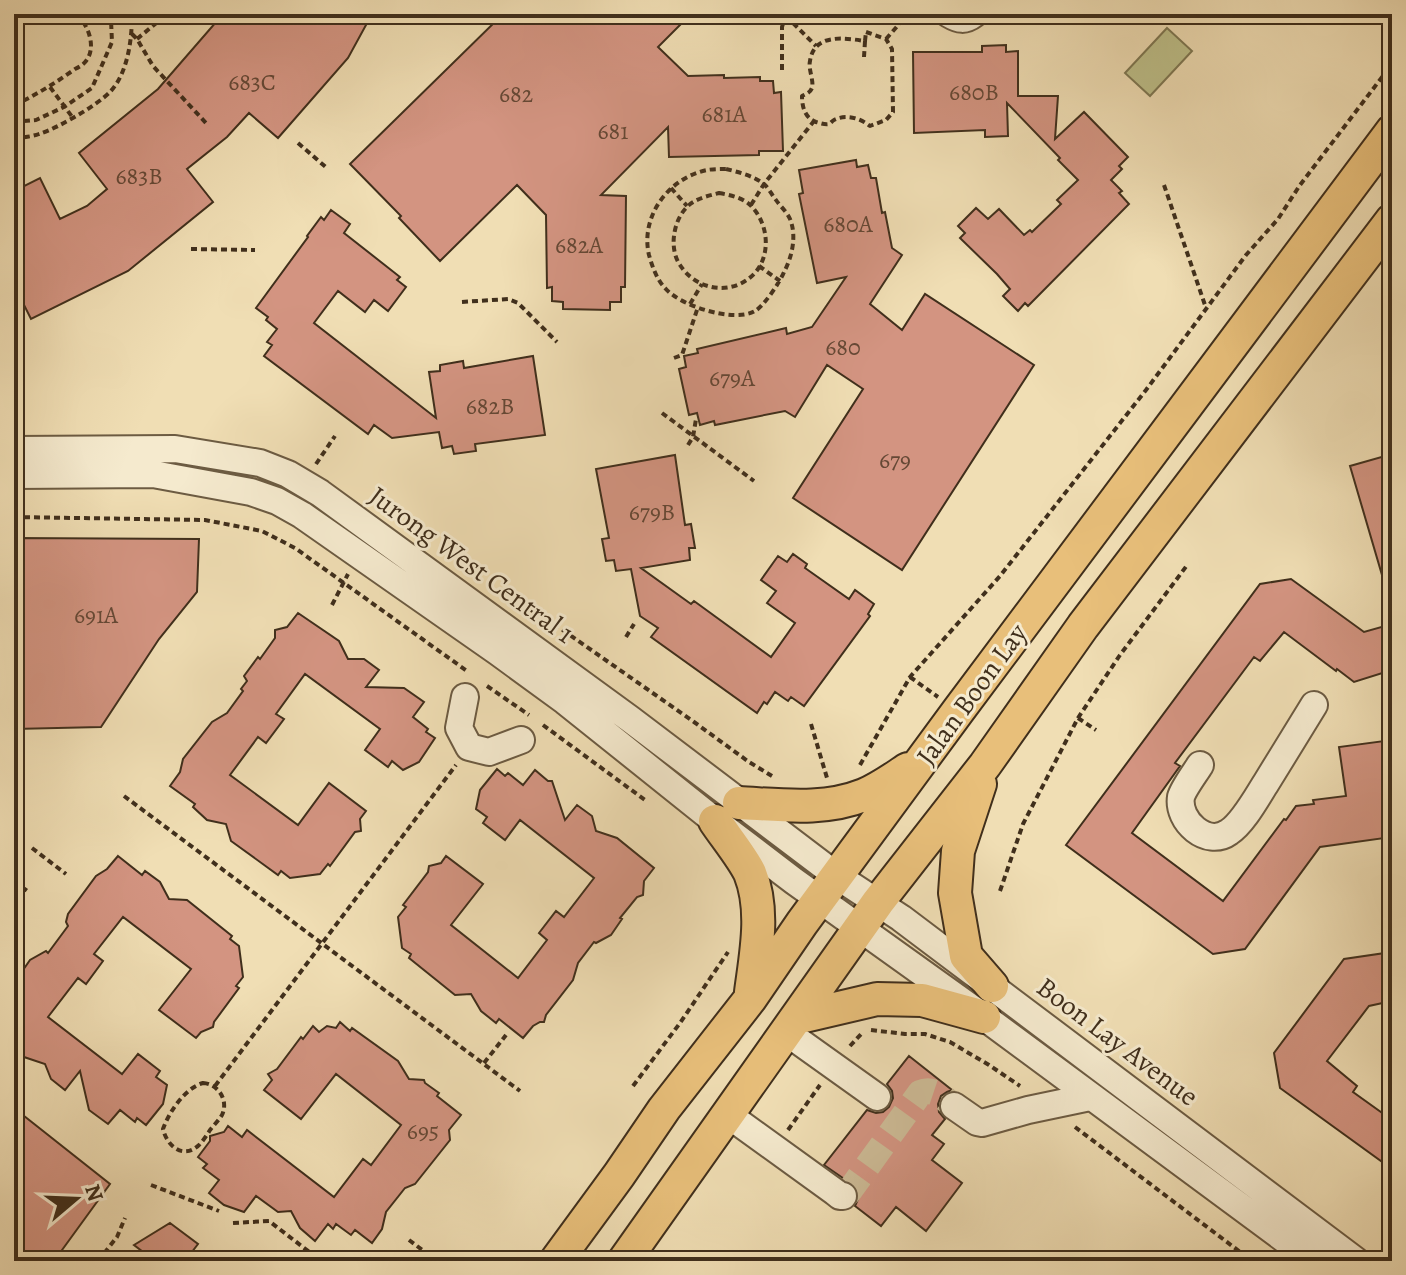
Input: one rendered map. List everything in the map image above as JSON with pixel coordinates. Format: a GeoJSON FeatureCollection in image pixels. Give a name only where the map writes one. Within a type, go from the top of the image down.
{"type":"FeatureCollection","features":[{"type":"Feature","properties":{"kind":"main road","name":"Jalan Boon Lay"},"geometry":{"type":"LineString","coordinates":[[556,1261],[664,1109],[750,999],[921,762],[1392,131]]}},
{"type":"Feature","properties":{"kind":"main road","name":"Jalan Boon Lay"},"geometry":{"type":"LineString","coordinates":[[624,1261],[878,902],[985,765],[1083,626],[1392,220]]}},
{"type":"Feature","properties":{"kind":"main road"},"geometry":{"type":"LineString","coordinates":[[750,999],[758,904],[727,812],[832,805],[867,795],[921,762]]}},
{"type":"Feature","properties":{"kind":"main road"},"geometry":{"type":"LineString","coordinates":[[985,765],[958,851],[955,893],[966,956],[992,986]]}},
{"type":"Feature","properties":{"kind":"main road"},"geometry":{"type":"LineString","coordinates":[[791,1025],[877,999],[922,1000],[984,1017]]}},
{"type":"Feature","properties":{"kind":"street"},"geometry":{"type":"LineString","coordinates":[[949,14],[967,19],[974,14]]}},
{"type":"Feature","properties":{"kind":"street","name":"Jurong West Central 1"},"geometry":{"type":"LineString","coordinates":[[14,450],[175,449],[260,463],[288,474],[389,542],[630,719],[727,812]]}},
{"type":"Feature","properties":{"kind":"street","name":"Jurong West Central 1"},"geometry":{"type":"LineString","coordinates":[[14,475],[153,474],[251,492],[277,501],[302,515],[727,812],[828,888]]}},
{"type":"Feature","properties":{"kind":"street"},"geometry":{"type":"LineString","coordinates":[[470,683],[459,728],[469,747],[489,752],[521,740]]}},
{"type":"Feature","properties":{"kind":"street"},"geometry":{"type":"LineString","coordinates":[[1200,765],[1181,797],[1188,824],[1206,836],[1229,833],[1248,811],[1314,705]]}},
{"type":"Feature","properties":{"kind":"street"},"geometry":{"type":"LineString","coordinates":[[828,888],[860,928],[1314,1261]]}},
{"type":"Feature","properties":{"kind":"street","name":"Boon Lay Avenue"},"geometry":{"type":"LineString","coordinates":[[828,888],[878,902],[1356,1261]]}},
{"type":"Feature","properties":{"kind":"street"},"geometry":{"type":"LineString","coordinates":[[791,1025],[877,1097]]}},
{"type":"Feature","properties":{"kind":"street"},"geometry":{"type":"LineString","coordinates":[[954,1106],[982,1123],[1090,1097]]}},
{"type":"Feature","properties":{"kind":"street"},"geometry":{"type":"LineString","coordinates":[[727,1114],[843,1196]]}},
{"type":"Feature","properties":{"kind":"path"},"geometry":{"type":"LineString","coordinates":[[14,104],[50,87],[86,61],[91,48],[88,31],[76,14]]}},
{"type":"Feature","properties":{"kind":"path"},"geometry":{"type":"LineString","coordinates":[[81,19],[88,14]]}},
{"type":"Feature","properties":{"kind":"path"},"geometry":{"type":"LineString","coordinates":[[14,122],[36,120],[64,107],[92,88],[112,42],[109,14]]}},
{"type":"Feature","properties":{"kind":"path"},"geometry":{"type":"LineString","coordinates":[[14,139],[38,135],[73,118],[111,91],[124,69],[132,34],[132,14]]}},
{"type":"Feature","properties":{"kind":"path"},"geometry":{"type":"LineString","coordinates":[[137,39],[167,14]]}},
{"type":"Feature","properties":{"kind":"path"},"geometry":{"type":"LineString","coordinates":[[785,14],[816,46]]}},
{"type":"Feature","properties":{"kind":"path"},"geometry":{"type":"LineString","coordinates":[[782,70],[785,14]]}},
{"type":"Feature","properties":{"kind":"path"},"geometry":{"type":"LineString","coordinates":[[886,39],[908,14]]}},
{"type":"Feature","properties":{"kind":"path"},"geometry":{"type":"LineString","coordinates":[[864,57],[866,32],[886,39],[892,49],[893,112],[886,120],[870,126],[855,117],[834,119],[829,124],[810,120],[804,111],[802,96],[812,88],[809,61],[816,46],[840,38],[865,41]]}},
{"type":"Feature","properties":{"kind":"path"},"geometry":{"type":"LineString","coordinates":[[132,34],[153,66],[206,123]]}},
{"type":"Feature","properties":{"kind":"path"},"geometry":{"type":"LineString","coordinates":[[859,767],[910,677],[1000,576],[1146,390],[1246,255],[1278,219],[1300,185],[1392,64]]}},
{"type":"Feature","properties":{"kind":"path"},"geometry":{"type":"LineString","coordinates":[[50,87],[73,118]]}},
{"type":"Feature","properties":{"kind":"path"},"geometry":{"type":"LineString","coordinates":[[751,205],[814,121]]}},
{"type":"Feature","properties":{"kind":"path"},"geometry":{"type":"LineString","coordinates":[[298,143],[328,169]]}},
{"type":"Feature","properties":{"kind":"path"},"geometry":{"type":"LineString","coordinates":[[726,169],[764,184],[790,219],[794,235],[791,259],[780,281],[756,311],[737,315],[716,313],[690,304],[665,289],[652,264],[646,241],[649,223],[658,204],[671,188],[707,170],[726,169]]}},
{"type":"Feature","properties":{"kind":"path"},"geometry":{"type":"LineString","coordinates":[[1164,185],[1206,308]]}},
{"type":"Feature","properties":{"kind":"path"},"geometry":{"type":"LineString","coordinates":[[671,188],[687,206]]}},
{"type":"Feature","properties":{"kind":"path"},"geometry":{"type":"LineString","coordinates":[[719,193],[751,205],[766,231],[765,250],[755,273],[722,290],[702,284],[686,274],[676,259],[673,241],[677,220],[687,206],[700,198],[719,193]]}},
{"type":"Feature","properties":{"kind":"path"},"geometry":{"type":"LineString","coordinates":[[191,249],[255,250]]}},
{"type":"Feature","properties":{"kind":"path"},"geometry":{"type":"LineString","coordinates":[[759,266],[780,281]]}},
{"type":"Feature","properties":{"kind":"path"},"geometry":{"type":"LineString","coordinates":[[690,304],[702,284]]}},
{"type":"Feature","properties":{"kind":"path"},"geometry":{"type":"LineString","coordinates":[[462,302],[508,299],[518,303],[557,342]]}},
{"type":"Feature","properties":{"kind":"path"},"geometry":{"type":"LineString","coordinates":[[674,358],[682,355],[698,307]]}},
{"type":"Feature","properties":{"kind":"path"},"geometry":{"type":"LineString","coordinates":[[662,413],[754,481]]}},
{"type":"Feature","properties":{"kind":"path"},"geometry":{"type":"LineString","coordinates":[[688,445],[693,437],[696,419]]}},
{"type":"Feature","properties":{"kind":"path"},"geometry":{"type":"LineString","coordinates":[[312,470],[335,436]]}},
{"type":"Feature","properties":{"kind":"path"},"geometry":{"type":"LineString","coordinates":[[14,517],[205,520],[262,531],[295,548],[470,683],[651,804]]}},
{"type":"Feature","properties":{"kind":"path"},"geometry":{"type":"LineString","coordinates":[[332,605],[360,556]]}},
{"type":"Feature","properties":{"kind":"path"},"geometry":{"type":"LineString","coordinates":[[1000,891],[1023,824],[1078,718],[1120,655],[1188,564]]}},
{"type":"Feature","properties":{"kind":"path"},"geometry":{"type":"LineString","coordinates":[[514,603],[540,614],[775,778]]}},
{"type":"Feature","properties":{"kind":"path"},"geometry":{"type":"LineString","coordinates":[[626,637],[634,624]]}},
{"type":"Feature","properties":{"kind":"path"},"geometry":{"type":"LineString","coordinates":[[1078,718],[1096,730]]}},
{"type":"Feature","properties":{"kind":"path"},"geometry":{"type":"LineString","coordinates":[[811,724],[828,784]]}},
{"type":"Feature","properties":{"kind":"path"},"geometry":{"type":"LineString","coordinates":[[215,1086],[469,747]]}},
{"type":"Feature","properties":{"kind":"path"},"geometry":{"type":"LineString","coordinates":[[124,796],[520,1091]]}},
{"type":"Feature","properties":{"kind":"path"},"geometry":{"type":"LineString","coordinates":[[32,848],[66,874]]}},
{"type":"Feature","properties":{"kind":"path"},"geometry":{"type":"LineString","coordinates":[[14,881],[30,893]]}},
{"type":"Feature","properties":{"kind":"path"},"geometry":{"type":"LineString","coordinates":[[633,1086],[729,950]]}},
{"type":"Feature","properties":{"kind":"path"},"geometry":{"type":"LineString","coordinates":[[484,1063],[506,1035]]}},
{"type":"Feature","properties":{"kind":"path"},"geometry":{"type":"LineString","coordinates":[[203,1083],[215,1086],[223,1100],[222,1115],[198,1147],[178,1151],[170,1146],[163,1129],[166,1120],[191,1088],[203,1083]]}},
{"type":"Feature","properties":{"kind":"path"},"geometry":{"type":"LineString","coordinates":[[151,1185],[219,1211]]}},
{"type":"Feature","properties":{"kind":"path"},"geometry":{"type":"LineString","coordinates":[[98,1261],[117,1237],[125,1218]]}},
{"type":"Feature","properties":{"kind":"path"},"geometry":{"type":"LineString","coordinates":[[233,1223],[269,1221],[321,1261]]}},
{"type":"Feature","properties":{"kind":"path"},"geometry":{"type":"LineString","coordinates":[[409,1240],[437,1261]]}},
{"type":"Feature","properties":{"kind":"green space"},"geometry":{"type":"Polygon","coordinates":[[[1167,28],[1192,51],[1150,96],[1125,73],[1167,28]]]}},
{"type":"Feature","properties":{"kind":"building"},"geometry":{"type":"Polygon","coordinates":[[[223,14],[372,14],[348,58],[278,138],[249,113],[227,137],[187,169],[213,202],[128,271],[31,319],[14,285],[14,191],[40,178],[60,219],[87,206],[107,189],[79,153],[158,89],[223,14]]]}},
{"type":"Feature","properties":{"kind":"building"},"geometry":{"type":"Polygon","coordinates":[[[503,14],[673,14],[682,23],[658,47],[688,76],[760,77],[760,81],[773,81],[774,93],[781,92],[783,151],[759,151],[759,155],[669,157],[668,127],[601,195],[626,196],[625,287],[621,287],[621,302],[610,302],[610,310],[563,309],[563,302],[552,301],[552,287],[547,288],[546,215],[517,185],[440,261],[350,164],[503,14]]]}},
{"type":"Feature","properties":{"kind":"building"},"geometry":{"type":"Polygon","coordinates":[[[1006,45],[1006,52],[1018,51],[1018,96],[1058,96],[1055,139],[1084,112],[1128,157],[1111,180],[1129,204],[1028,306],[1025,303],[1018,311],[1003,296],[1010,289],[960,238],[965,233],[958,226],[976,208],[988,219],[999,209],[1024,235],[1030,230],[1032,232],[1061,204],[1057,200],[1078,180],[1007,103],[1008,136],[985,137],[985,130],[914,133],[913,52],[982,52],[982,46],[1006,45]]]}},
{"type":"Feature","properties":{"kind":"building"},"geometry":{"type":"Polygon","coordinates":[[[856,160],[857,167],[868,165],[871,178],[876,178],[892,248],[902,255],[870,304],[902,330],[925,294],[1034,365],[902,570],[793,498],[863,389],[827,365],[795,417],[785,411],[715,425],[714,421],[700,425],[697,413],[689,415],[679,369],[686,367],[684,356],[698,353],[697,349],[786,328],[787,334],[812,327],[846,277],[817,283],[799,194],[803,193],[799,170],[856,160]]]}},
{"type":"Feature","properties":{"kind":"building"},"geometry":{"type":"Polygon","coordinates":[[[331,210],[350,224],[344,233],[400,277],[397,280],[406,287],[388,311],[374,300],[365,312],[338,291],[314,323],[436,418],[429,372],[440,371],[440,365],[463,361],[464,368],[533,356],[545,435],[475,444],[476,451],[454,454],[452,446],[442,448],[439,432],[392,438],[374,425],[368,434],[264,356],[272,345],[267,342],[277,329],[256,308],[321,217],[324,220],[331,210]]]}},
{"type":"Feature","properties":{"kind":"building"},"geometry":{"type":"Polygon","coordinates":[[[1392,454],[1392,591],[1387,592],[1350,466],[1392,454]]]}},
{"type":"Feature","properties":{"kind":"building"},"geometry":{"type":"Polygon","coordinates":[[[675,455],[685,525],[691,524],[695,548],[689,548],[690,560],[641,568],[691,604],[694,601],[771,657],[795,623],[767,603],[776,591],[761,580],[778,556],[787,562],[793,554],[807,564],[805,568],[849,599],[855,590],[874,604],[868,614],[870,616],[804,706],[791,697],[788,701],[775,692],[757,713],[651,637],[658,628],[640,616],[631,569],[616,571],[614,560],[606,561],[602,539],[609,538],[596,469],[675,455]]]}},
{"type":"Feature","properties":{"kind":"building"},"geometry":{"type":"Polygon","coordinates":[[[14,538],[199,539],[197,592],[159,639],[101,727],[14,729],[14,538]]]}},
{"type":"Feature","properties":{"kind":"building"},"geometry":{"type":"Polygon","coordinates":[[[1291,579],[1364,632],[1392,624],[1392,670],[1354,682],[1284,632],[1260,661],[1254,657],[1175,763],[1180,766],[1132,833],[1223,901],[1296,806],[1314,804],[1313,800],[1346,796],[1339,747],[1384,741],[1392,796],[1392,837],[1320,847],[1245,949],[1213,954],[1066,845],[1260,584],[1291,579]]]}},
{"type":"Feature","properties":{"kind":"building"},"geometry":{"type":"Polygon","coordinates":[[[298,613],[339,641],[348,659],[364,659],[379,670],[366,687],[404,688],[424,702],[413,717],[435,738],[419,762],[403,770],[392,761],[388,767],[365,750],[380,729],[305,674],[276,714],[284,719],[266,743],[258,737],[230,775],[298,825],[329,783],[366,811],[360,819],[361,831],[355,832],[330,866],[328,864],[320,874],[290,878],[281,871],[278,875],[231,841],[226,824],[207,820],[193,807],[195,804],[170,786],[180,772],[183,759],[212,722],[227,713],[243,691],[241,689],[247,681],[244,676],[275,638],[275,630],[287,627],[298,613]]]}},
{"type":"Feature","properties":{"kind":"building"},"geometry":{"type":"Polygon","coordinates":[[[497,769],[523,785],[535,770],[552,781],[565,820],[577,805],[592,816],[596,831],[617,838],[654,868],[644,881],[643,895],[637,897],[620,918],[611,935],[594,942],[578,963],[573,980],[544,1022],[533,1026],[523,1038],[499,1019],[496,1023],[481,1011],[471,994],[455,995],[409,958],[411,954],[402,948],[398,917],[429,866],[441,863],[446,856],[483,884],[451,925],[518,978],[547,940],[539,933],[556,911],[564,917],[594,878],[520,820],[505,840],[483,823],[487,817],[476,809],[480,790],[497,769]]]}},
{"type":"Feature","properties":{"kind":"building"},"geometry":{"type":"Polygon","coordinates":[[[118,856],[142,875],[145,871],[160,882],[169,899],[187,900],[232,936],[230,939],[239,946],[243,977],[213,1027],[196,1038],[159,1010],[191,969],[123,917],[94,954],[103,961],[86,984],[78,978],[48,1017],[122,1074],[138,1054],[160,1071],[156,1077],[167,1085],[163,1104],[146,1125],[137,1118],[135,1122],[120,1110],[108,1124],[89,1110],[80,1071],[65,1090],[51,1079],[45,1064],[24,1057],[14,1049],[14,983],[30,960],[46,951],[48,953],[68,926],[68,914],[96,876],[118,856]]]}},
{"type":"Feature","properties":{"kind":"building"},"geometry":{"type":"Polygon","coordinates":[[[1392,952],[1392,1001],[1369,1006],[1327,1061],[1357,1086],[1353,1092],[1392,1120],[1384,1135],[1392,1141],[1392,1169],[1280,1088],[1274,1053],[1344,959],[1392,952]]]}},
{"type":"Feature","properties":{"kind":"building"},"geometry":{"type":"Polygon","coordinates":[[[340,1022],[398,1061],[409,1079],[424,1080],[439,1093],[437,1096],[461,1115],[449,1130],[450,1140],[415,1184],[405,1188],[386,1212],[382,1229],[372,1243],[355,1230],[351,1235],[336,1224],[333,1229],[328,1224],[315,1241],[300,1228],[291,1211],[278,1212],[256,1196],[244,1212],[224,1205],[209,1193],[219,1180],[203,1168],[207,1164],[198,1157],[210,1141],[210,1136],[224,1132],[228,1126],[242,1137],[247,1130],[334,1197],[363,1159],[371,1165],[401,1125],[336,1074],[301,1119],[264,1090],[272,1080],[268,1074],[277,1069],[313,1026],[319,1032],[327,1026],[336,1028],[340,1022]]]}},
{"type":"Feature","properties":{"kind":"building"},"geometry":{"type":"Polygon","coordinates":[[[909,1056],[952,1090],[941,1096],[938,1104],[939,1112],[945,1119],[932,1135],[944,1144],[932,1160],[962,1183],[926,1231],[896,1207],[881,1226],[855,1206],[859,1197],[856,1187],[824,1165],[867,1110],[876,1113],[889,1107],[893,1098],[887,1084],[909,1056]]]}},
{"type":"Feature","properties":{"kind":"building"},"geometry":{"type":"Polygon","coordinates":[[[14,1108],[110,1184],[54,1261],[14,1261],[14,1108]]]}},
{"type":"Feature","properties":{"kind":"building"},"geometry":{"type":"Polygon","coordinates":[[[170,1223],[198,1244],[185,1261],[155,1261],[134,1245],[170,1223]]]}},
{"type":"Feature","properties":{"kind":"tunnel"},"geometry":{"type":"LineString","coordinates":[[843,1196],[920,1093],[934,1092],[954,1106]]}}]}
